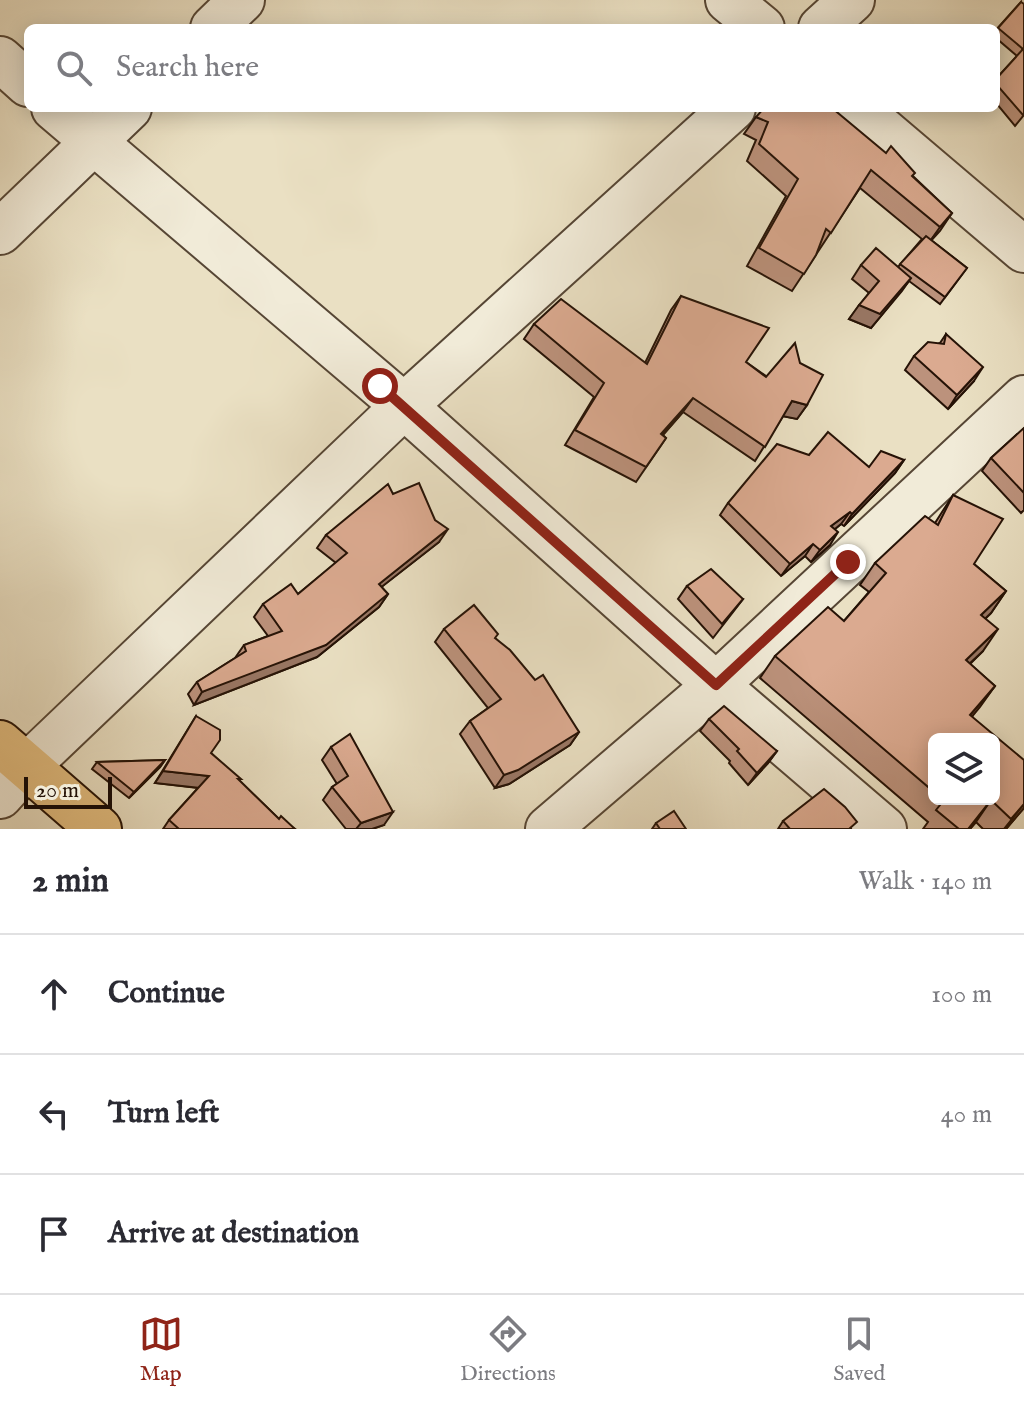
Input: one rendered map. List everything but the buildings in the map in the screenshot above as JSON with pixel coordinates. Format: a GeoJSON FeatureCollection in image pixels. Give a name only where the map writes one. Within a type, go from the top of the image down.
{"type":"FeatureCollection","features":[{"type":"Feature","properties":{"kind":"main road"},"geometry":{"type":"LineString","coordinates":[[9,768],[99,829]]}},
{"type":"Feature","properties":{"kind":"street"},"geometry":{"type":"LineString","coordinates":[[217,24],[242,0]]}},
{"type":"Feature","properties":{"kind":"street"},"geometry":{"type":"LineString","coordinates":[[728,0],[757,24]]}},
{"type":"Feature","properties":{"kind":"street"},"geometry":{"type":"LineString","coordinates":[[825,24],[852,0]]}},
{"type":"Feature","properties":{"kind":"street"},"geometry":{"type":"LineString","coordinates":[[0,59],[24,80]]}},
{"type":"Feature","properties":{"kind":"street"},"geometry":{"type":"LineString","coordinates":[[58,112],[404,406],[716,685],[884,829]]}},
{"type":"Feature","properties":{"kind":"street"},"geometry":{"type":"LineString","coordinates":[[0,232],[125,112]]}},
{"type":"Feature","properties":{"kind":"street"},"geometry":{"type":"LineString","coordinates":[[9,768],[729,112]]}},
{"type":"Feature","properties":{"kind":"street"},"geometry":{"type":"LineString","coordinates":[[862,112],[1024,250]]}},
{"type":"Feature","properties":{"kind":"street"},"geometry":{"type":"LineString","coordinates":[[548,829],[716,685],[1024,398]]}},
{"type":"Feature","properties":{"kind":"route"},"geometry":{"type":"LineString","coordinates":[[380,386],[716,685],[848,562]]}}]}
